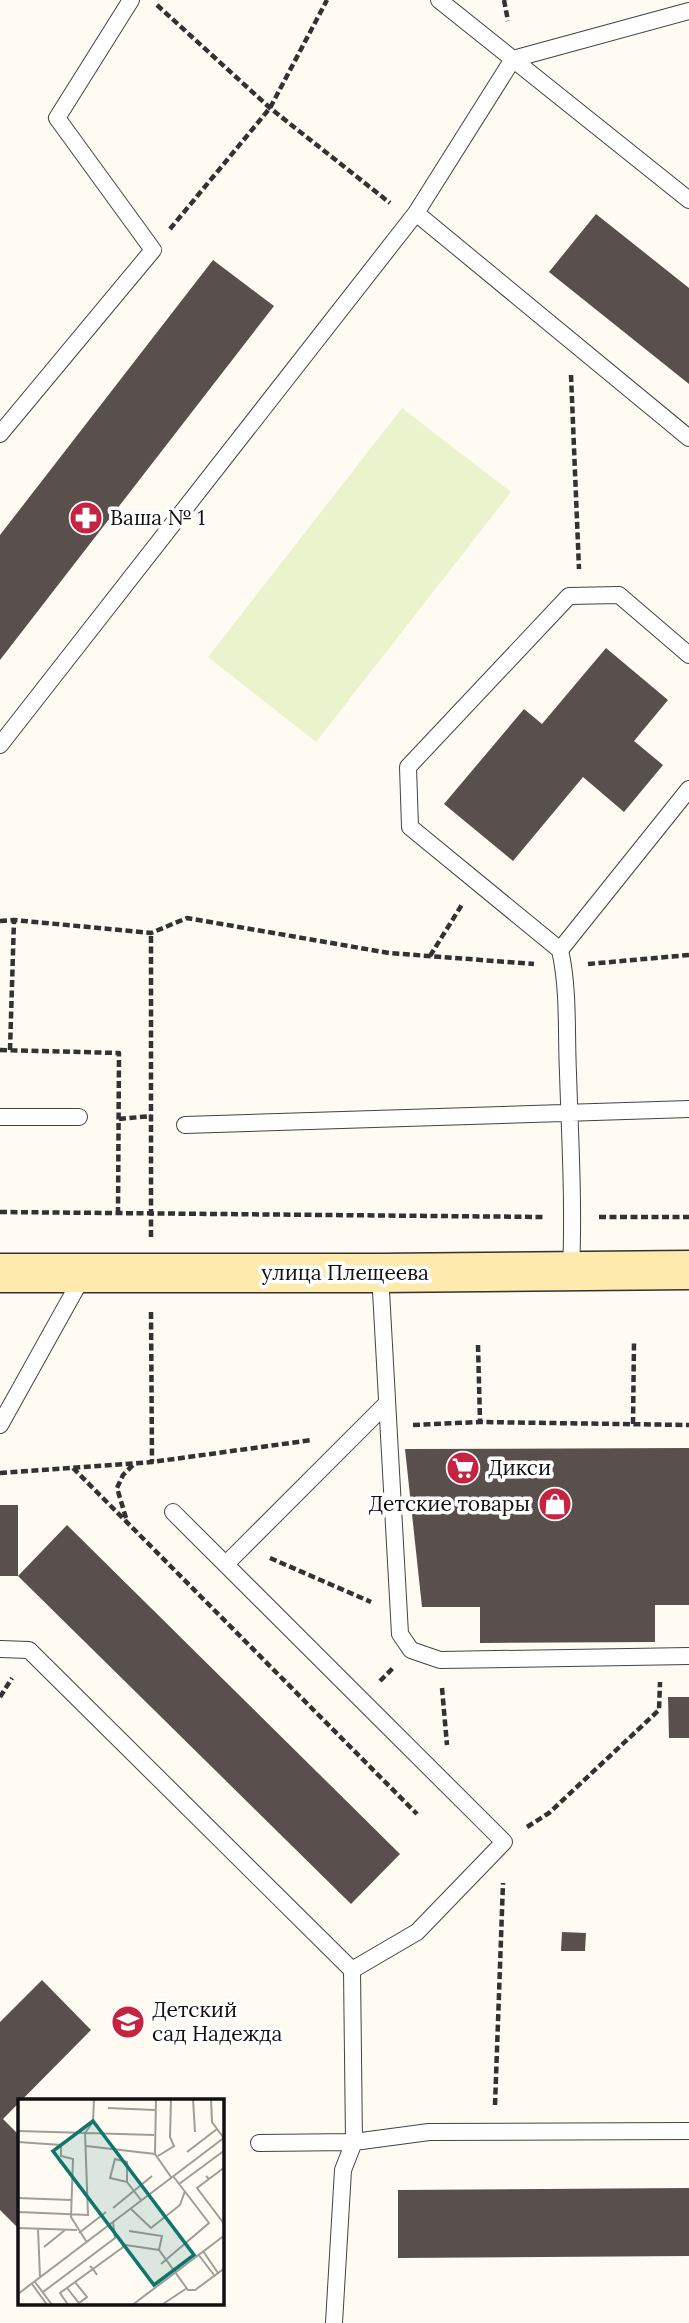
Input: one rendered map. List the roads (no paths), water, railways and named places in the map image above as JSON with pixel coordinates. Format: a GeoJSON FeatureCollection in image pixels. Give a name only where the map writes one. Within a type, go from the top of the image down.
{"type":"FeatureCollection","features":[{"type":"Feature","properties":{"kind":"main road","name":"улица Плещеева"},"geometry":{"type":"LineString","coordinates":[[0,1273],[689,1270]]}},
{"type":"Feature","properties":{"kind":"lane"},"geometry":{"type":"LineString","coordinates":[[0,433],[153,250],[57,118],[131,0]]}},
{"type":"Feature","properties":{"kind":"lane"},"geometry":{"type":"LineString","coordinates":[[439,0],[689,200]]}},
{"type":"Feature","properties":{"kind":"lane"},"geometry":{"type":"LineString","coordinates":[[0,745],[416,213],[513,60],[689,11]]}},
{"type":"Feature","properties":{"kind":"lane"},"geometry":{"type":"LineString","coordinates":[[416,213],[689,438]]}},
{"type":"Feature","properties":{"kind":"lane"},"geometry":{"type":"LineString","coordinates":[[571,1270],[573,1217],[563,967],[559,950],[410,827],[408,767],[569,596],[619,595],[689,655]]}},
{"type":"Feature","properties":{"kind":"lane"},"geometry":{"type":"LineString","coordinates":[[559,950],[689,789]]}},
{"type":"Feature","properties":{"kind":"lane"},"geometry":{"type":"LineString","coordinates":[[185,1125],[689,1109]]}},
{"type":"Feature","properties":{"kind":"lane"},"geometry":{"type":"LineString","coordinates":[[0,1117],[79,1117]]}},
{"type":"Feature","properties":{"kind":"lane"},"geometry":{"type":"LineString","coordinates":[[0,1425],[84,1273]]}},
{"type":"Feature","properties":{"kind":"lane"},"geometry":{"type":"LineString","coordinates":[[380,1273],[400,1634],[411,1650],[440,1660],[689,1656]]}},
{"type":"Feature","properties":{"kind":"lane"},"geometry":{"type":"LineString","coordinates":[[226,1564],[387,1402]]}},
{"type":"Feature","properties":{"kind":"lane"},"geometry":{"type":"LineString","coordinates":[[173,1512],[504,1842],[417,1932],[352,1970]]}},
{"type":"Feature","properties":{"kind":"lane"},"geometry":{"type":"LineString","coordinates":[[0,1649],[29,1650],[352,1970],[354,2142],[344,2170],[334,2323]]}},
{"type":"Feature","properties":{"kind":"lane"},"geometry":{"type":"LineString","coordinates":[[259,2143],[354,2142],[429,2132],[689,2131]]}},
{"type":"Feature","properties":{"kind":"place","name":"Ваша № 1"},"geometry":{"type":"Point","coordinates":[86,518]}},
{"type":"Feature","properties":{"kind":"place","name":"Дикси"},"geometry":{"type":"Point","coordinates":[463,1468]}},
{"type":"Feature","properties":{"kind":"place","name":"Детские товары"},"geometry":{"type":"Point","coordinates":[555,1504]}},
{"type":"Feature","properties":{"kind":"place","name":"Детский сад Надежда"},"geometry":{"type":"Point","coordinates":[128,2022]}}]}
